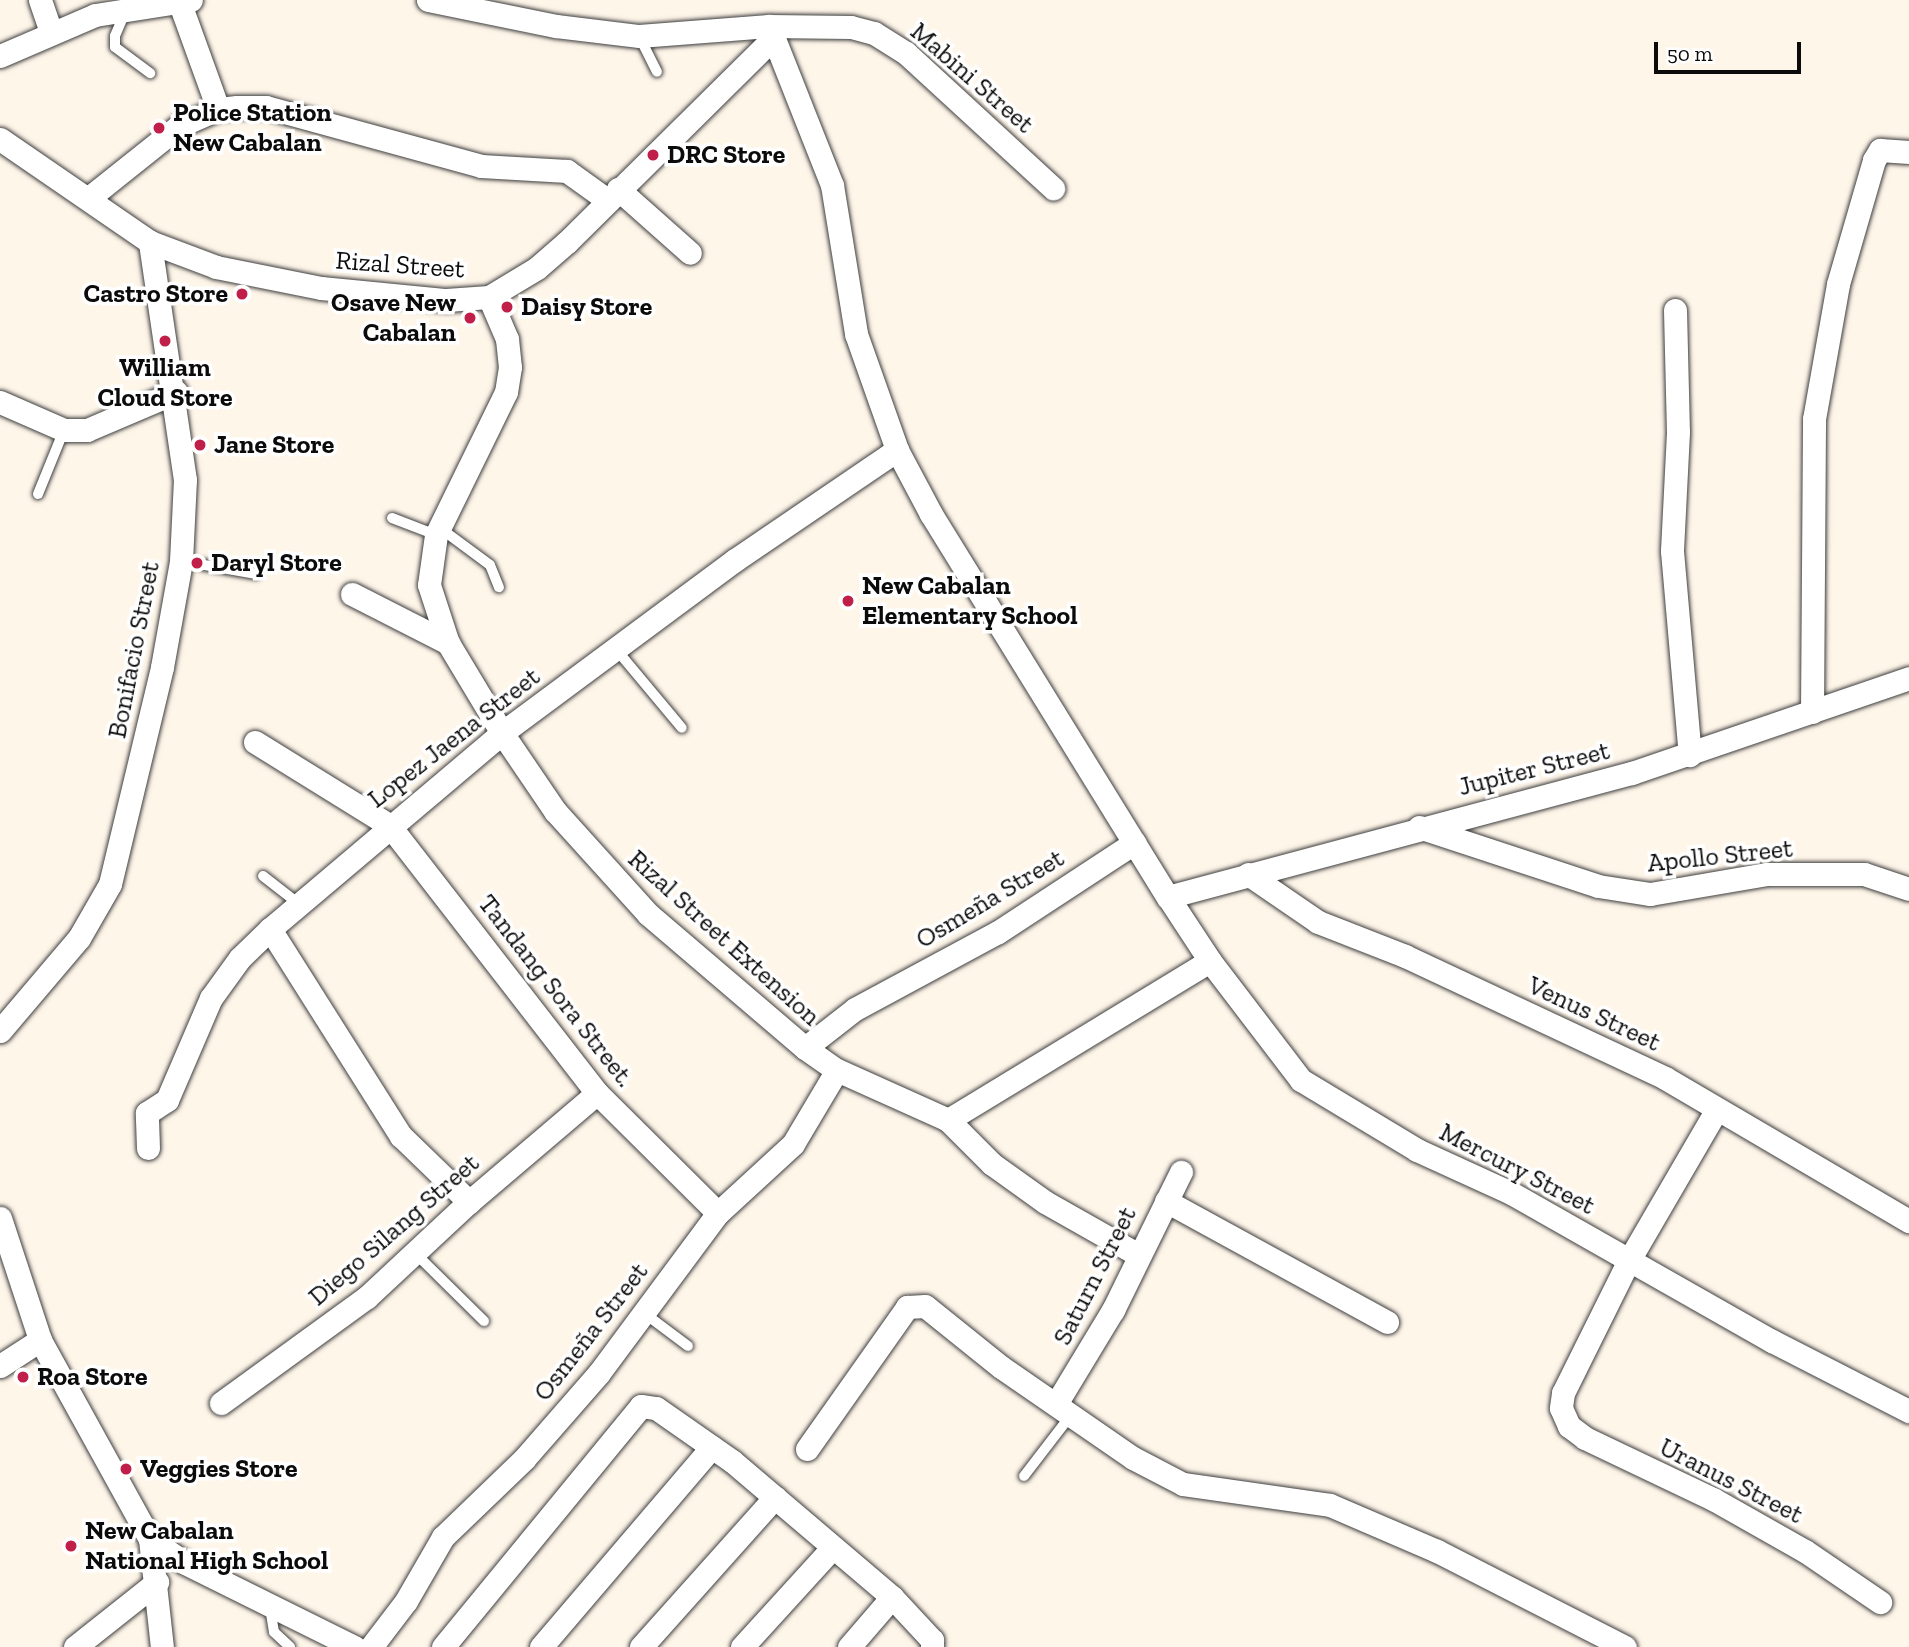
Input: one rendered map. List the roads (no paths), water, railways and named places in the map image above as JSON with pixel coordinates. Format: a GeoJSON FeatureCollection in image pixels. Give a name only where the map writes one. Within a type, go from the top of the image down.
{"type":"FeatureCollection","features":[{"type":"Feature","properties":{"kind":"street"},"geometry":{"type":"LineString","coordinates":[[40,0],[51,32]]}},
{"type":"Feature","properties":{"kind":"street","name":"Mabini Street"},"geometry":{"type":"LineString","coordinates":[[428,0],[556,26],[639,36],[851,27],[893,43],[1053,188]]}},
{"type":"Feature","properties":{"kind":"street"},"geometry":{"type":"LineString","coordinates":[[0,56],[51,32],[127,7],[185,1],[218,109]]}},
{"type":"Feature","properties":{"kind":"street","name":"Rizal Street"},"geometry":{"type":"LineString","coordinates":[[0,139],[90,197],[150,242],[216,267],[321,288],[446,300],[489,297],[537,268],[772,32]]}},
{"type":"Feature","properties":{"kind":"street","name":"Mercury Street"},"geometry":{"type":"LineString","coordinates":[[772,32],[832,185],[856,334],[897,450],[1168,897],[1210,961],[1301,1080],[1416,1150],[1511,1193],[1772,1341],[1909,1411]]}},
{"type":"Feature","properties":{"kind":"street"},"geometry":{"type":"LineString","coordinates":[[90,197],[179,126],[218,109],[266,107],[481,166],[567,171],[612,194],[690,253]]}},
{"type":"Feature","properties":{"kind":"street"},"geometry":{"type":"LineString","coordinates":[[1812,712],[1816,406],[1838,284],[1874,160],[1880,149],[1909,152]]}},
{"type":"Feature","properties":{"kind":"street","name":"Bonifacio Street"},"geometry":{"type":"LineString","coordinates":[[0,1031],[79,937],[110,884],[162,667],[181,561],[185,480],[176,392],[150,242]]}},
{"type":"Feature","properties":{"kind":"street","name":"Rizal Street Extension"},"geometry":{"type":"LineString","coordinates":[[489,297],[507,339],[510,367],[506,392],[438,532],[429,585],[448,643],[502,733],[555,811],[648,914],[805,1048],[837,1070],[948,1120],[992,1164],[1045,1202],[1137,1254]]}},
{"type":"Feature","properties":{"kind":"street"},"geometry":{"type":"LineString","coordinates":[[1675,310],[1678,432],[1672,551],[1689,755]]}},
{"type":"Feature","properties":{"kind":"street"},"geometry":{"type":"LineString","coordinates":[[0,402],[64,430],[87,430],[176,392]]}},
{"type":"Feature","properties":{"kind":"street","name":"Lopez Jaena Street"},"geometry":{"type":"LineString","coordinates":[[148,1148],[147,1113],[167,1100],[211,998],[240,958],[270,929],[389,825],[502,733],[615,648],[897,450]]}},
{"type":"Feature","properties":{"kind":"street"},"geometry":{"type":"LineString","coordinates":[[352,594],[448,643]]}},
{"type":"Feature","properties":{"kind":"street","name":"Jupiter Street"},"geometry":{"type":"LineString","coordinates":[[1168,897],[1689,755],[1909,678]]}},
{"type":"Feature","properties":{"kind":"street"},"geometry":{"type":"LineString","coordinates":[[255,742],[389,825]]}},
{"type":"Feature","properties":{"kind":"street","name":"Tandang Sora Street."},"geometry":{"type":"LineString","coordinates":[[389,825],[597,1093],[718,1213]]}},
{"type":"Feature","properties":{"kind":"street","name":"Apollo Street"},"geometry":{"type":"LineString","coordinates":[[1419,827],[1598,886],[1650,894],[1767,874],[1864,874],[1909,889]]}},
{"type":"Feature","properties":{"kind":"street","name":"Osmeña Street"},"geometry":{"type":"LineString","coordinates":[[805,1048],[855,1009],[998,932],[1134,843]]}},
{"type":"Feature","properties":{"kind":"street","name":"Venus Street"},"geometry":{"type":"LineString","coordinates":[[1248,874],[1318,922],[1430,967],[1665,1078],[1909,1221]]}},
{"type":"Feature","properties":{"kind":"street"},"geometry":{"type":"LineString","coordinates":[[270,929],[401,1136],[469,1202]]}},
{"type":"Feature","properties":{"kind":"street"},"geometry":{"type":"LineString","coordinates":[[948,1120],[1210,961]]}},
{"type":"Feature","properties":{"kind":"street","name":"Osmeña Street"},"geometry":{"type":"LineString","coordinates":[[371,1647],[406,1601],[443,1536],[524,1459],[599,1373],[718,1213],[793,1144],[837,1070]]}},
{"type":"Feature","properties":{"kind":"street","name":"Diego Silang Street"},"geometry":{"type":"LineString","coordinates":[[221,1403],[367,1297],[469,1202],[597,1093]]}},
{"type":"Feature","properties":{"kind":"street"},"geometry":{"type":"LineString","coordinates":[[1629,1260],[1717,1109]]}},
{"type":"Feature","properties":{"kind":"street","name":"Saturn Street"},"geometry":{"type":"LineString","coordinates":[[1063,1409],[1113,1310],[1137,1254],[1181,1172]]}},
{"type":"Feature","properties":{"kind":"street"},"geometry":{"type":"LineString","coordinates":[[1166,1201],[1387,1322]]}},
{"type":"Feature","properties":{"kind":"street"},"geometry":{"type":"LineString","coordinates":[[0,1218],[40,1340],[150,1539],[157,1581],[162,1647]]}},
{"type":"Feature","properties":{"kind":"street","name":"Uranus Street"},"geometry":{"type":"LineString","coordinates":[[1629,1260],[1563,1393],[1561,1408],[1569,1426],[1585,1438],[1713,1499],[1805,1551],[1880,1602]]}},
{"type":"Feature","properties":{"kind":"street"},"geometry":{"type":"LineString","coordinates":[[807,1449],[907,1307],[916,1304],[1133,1458],[1183,1484],[1330,1505],[1437,1551],[1610,1644]]}},
{"type":"Feature","properties":{"kind":"street"},"geometry":{"type":"LineString","coordinates":[[0,1366],[40,1340]]}},
{"type":"Feature","properties":{"kind":"street"},"geometry":{"type":"LineString","coordinates":[[443,1647],[641,1406],[656,1408],[712,1447],[775,1497],[892,1597],[932,1640],[932,1647]]}},
{"type":"Feature","properties":{"kind":"street"},"geometry":{"type":"LineString","coordinates":[[541,1647],[712,1447]]}},
{"type":"Feature","properties":{"kind":"street"},"geometry":{"type":"LineString","coordinates":[[641,1647],[775,1497]]}},
{"type":"Feature","properties":{"kind":"street"},"geometry":{"type":"LineString","coordinates":[[150,1539],[185,1563],[352,1647]]}},
{"type":"Feature","properties":{"kind":"street"},"geometry":{"type":"LineString","coordinates":[[742,1647],[833,1546]]}},
{"type":"Feature","properties":{"kind":"street"},"geometry":{"type":"LineString","coordinates":[[75,1647],[157,1581]]}},
{"type":"Feature","properties":{"kind":"street"},"geometry":{"type":"LineString","coordinates":[[849,1647],[892,1597]]}},
{"type":"Feature","properties":{"kind":"lane"},"geometry":{"type":"LineString","coordinates":[[127,7],[115,36],[115,47],[150,73]]}},
{"type":"Feature","properties":{"kind":"lane"},"geometry":{"type":"LineString","coordinates":[[639,36],[657,72]]}},
{"type":"Feature","properties":{"kind":"lane"},"geometry":{"type":"LineString","coordinates":[[38,494],[64,430]]}},
{"type":"Feature","properties":{"kind":"lane"},"geometry":{"type":"LineString","coordinates":[[393,518],[438,532],[490,565],[499,587]]}},
{"type":"Feature","properties":{"kind":"lane"},"geometry":{"type":"LineString","coordinates":[[181,561],[256,574]]}},
{"type":"Feature","properties":{"kind":"lane"},"geometry":{"type":"LineString","coordinates":[[615,648],[682,728]]}},
{"type":"Feature","properties":{"kind":"lane"},"geometry":{"type":"LineString","coordinates":[[263,876],[299,904]]}},
{"type":"Feature","properties":{"kind":"lane"},"geometry":{"type":"LineString","coordinates":[[415,1253],[484,1321]]}},
{"type":"Feature","properties":{"kind":"lane"},"geometry":{"type":"LineString","coordinates":[[644,1313],[688,1346]]}},
{"type":"Feature","properties":{"kind":"lane"},"geometry":{"type":"LineString","coordinates":[[1024,1476],[1063,1409]]}},
{"type":"Feature","properties":{"kind":"lane"},"geometry":{"type":"LineString","coordinates":[[270,1604],[274,1632],[289,1647]]}},
{"type":"Feature","properties":{"kind":"place","name":"Police Station New Cabalan"},"geometry":{"type":"Point","coordinates":[159,128]}},
{"type":"Feature","properties":{"kind":"place","name":"DRC Store"},"geometry":{"type":"Point","coordinates":[653,155]}},
{"type":"Feature","properties":{"kind":"place","name":"Castro Store"},"geometry":{"type":"Point","coordinates":[242,294]}},
{"type":"Feature","properties":{"kind":"place","name":"Daisy Store"},"geometry":{"type":"Point","coordinates":[507,307]}},
{"type":"Feature","properties":{"kind":"place","name":"Osave New Cabalan"},"geometry":{"type":"Point","coordinates":[470,318]}},
{"type":"Feature","properties":{"kind":"place","name":"William Cloud Store"},"geometry":{"type":"Point","coordinates":[165,341]}},
{"type":"Feature","properties":{"kind":"place","name":"Jane Store"},"geometry":{"type":"Point","coordinates":[200,445]}},
{"type":"Feature","properties":{"kind":"place","name":"Daryl Store"},"geometry":{"type":"Point","coordinates":[197,563]}},
{"type":"Feature","properties":{"kind":"place","name":"New Cabalan Elementary School"},"geometry":{"type":"Point","coordinates":[848,601]}},
{"type":"Feature","properties":{"kind":"place","name":"Roa Store"},"geometry":{"type":"Point","coordinates":[23,1377]}},
{"type":"Feature","properties":{"kind":"place","name":"Veggies Store"},"geometry":{"type":"Point","coordinates":[126,1469]}},
{"type":"Feature","properties":{"kind":"place","name":"New Cabalan National High School"},"geometry":{"type":"Point","coordinates":[71,1546]}}]}
